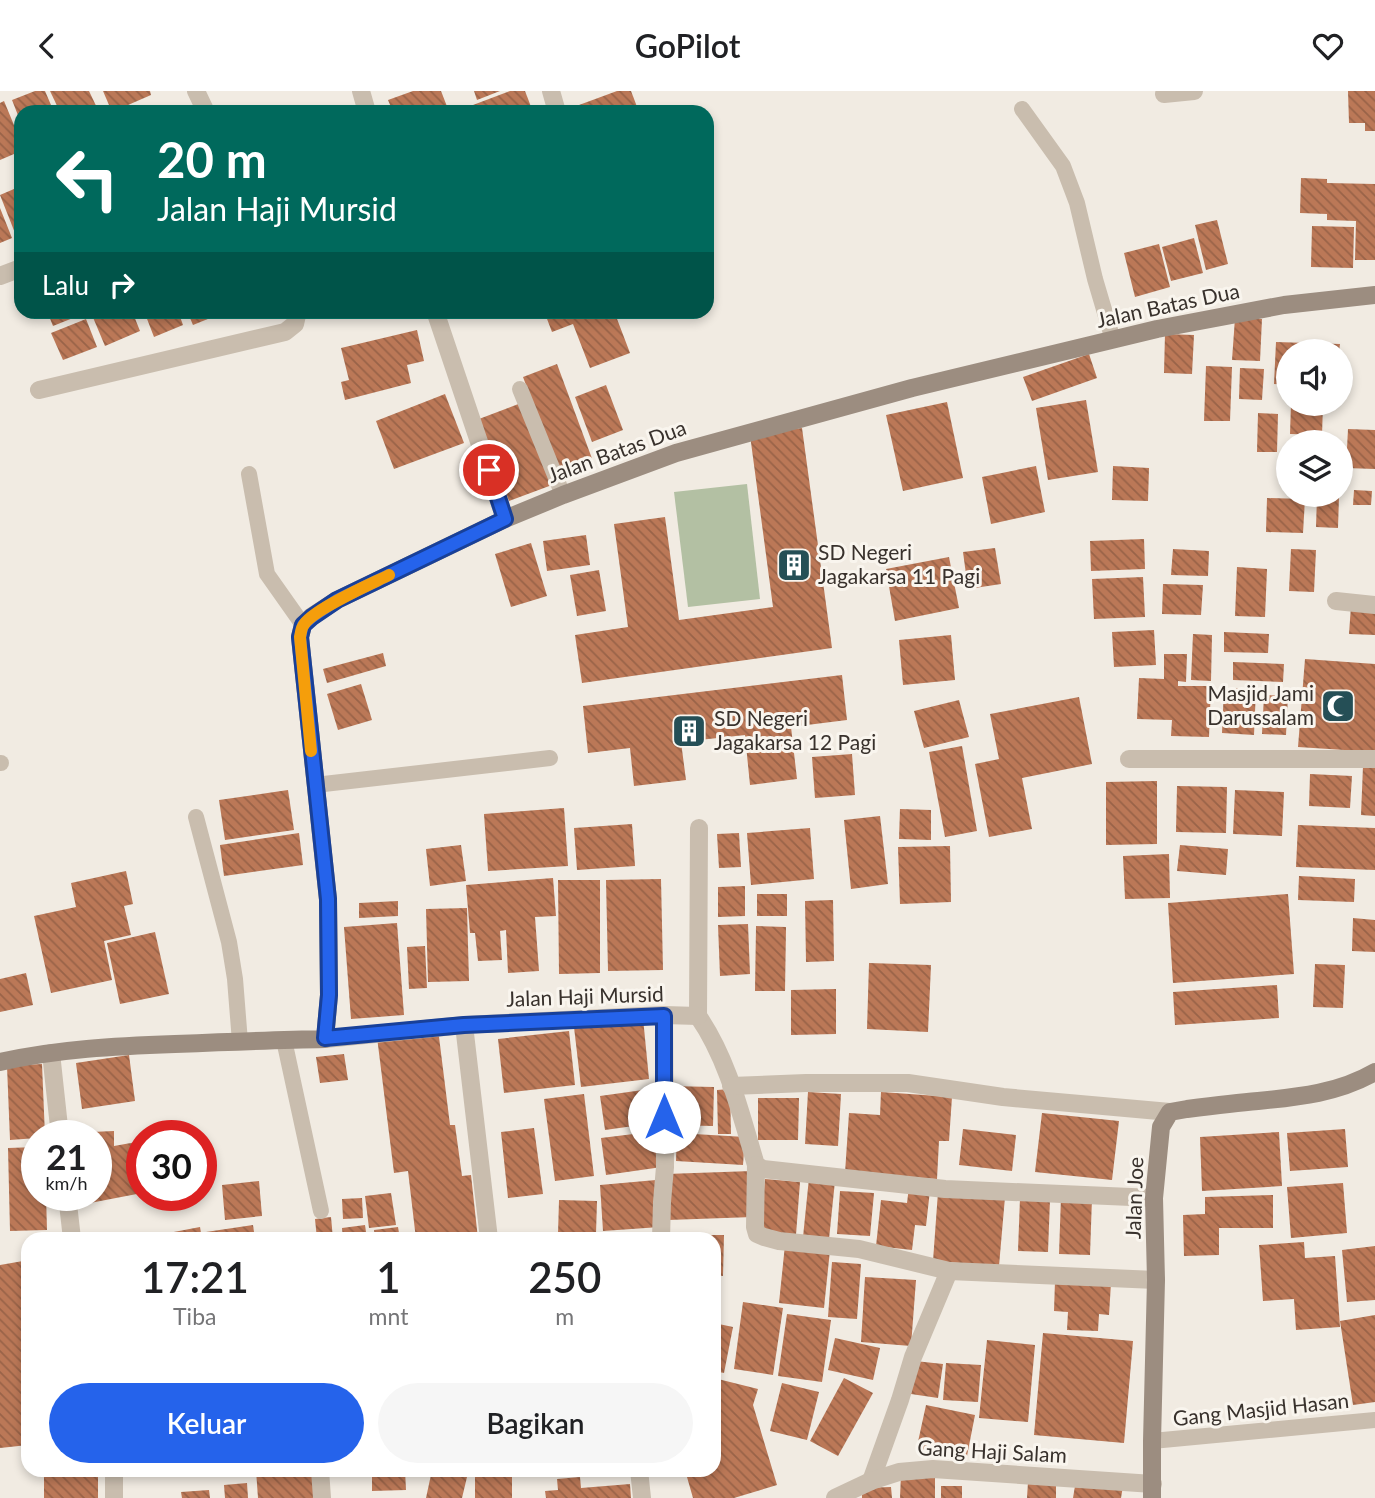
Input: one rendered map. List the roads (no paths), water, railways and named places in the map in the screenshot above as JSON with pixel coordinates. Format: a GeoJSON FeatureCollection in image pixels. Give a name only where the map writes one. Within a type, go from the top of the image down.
{"type":"FeatureCollection","features":[{"type":"Feature","properties":{"kind":"street"},"geometry":{"type":"LineString","coordinates":[[1164,94],[1194,91]]}},
{"type":"Feature","properties":{"kind":"street","name":"Jalan Batas Dua"},"geometry":{"type":"LineString","coordinates":[[303,625],[337,600],[505,519],[676,453],[912,388],[1157,329],[1284,305],[1375,295]]}},
{"type":"Feature","properties":{"kind":"street"},"geometry":{"type":"LineString","coordinates":[[39,390],[285,332],[295,324],[296,319]]}},
{"type":"Feature","properties":{"kind":"street"},"geometry":{"type":"LineString","coordinates":[[438,319],[505,519]]}},
{"type":"Feature","properties":{"kind":"street"},"geometry":{"type":"LineString","coordinates":[[1336,601],[1375,605]]}},
{"type":"Feature","properties":{"kind":"street"},"geometry":{"type":"LineString","coordinates":[[303,625],[300,637],[328,899],[329,995],[325,1038]]}},
{"type":"Feature","properties":{"kind":"street"},"geometry":{"type":"LineString","coordinates":[[1129,759],[1375,759]]}},
{"type":"Feature","properties":{"kind":"street"},"geometry":{"type":"LineString","coordinates":[[699,828],[698,1016],[709,1034],[731,1086],[756,1165],[757,1234],[779,1241],[859,1249],[949,1271],[1156,1280]]}},
{"type":"Feature","properties":{"kind":"street"},"geometry":{"type":"LineString","coordinates":[[661,1232],[665,1167],[664,1016]]}},
{"type":"Feature","properties":{"kind":"street","name":"Jalan Haji Mursid"},"geometry":{"type":"LineString","coordinates":[[0,1062],[51,1053],[124,1047],[325,1038],[464,1025],[698,1016]]}},
{"type":"Feature","properties":{"kind":"street"},"geometry":{"type":"LineString","coordinates":[[464,1025],[488,1232]]}},
{"type":"Feature","properties":{"kind":"street"},"geometry":{"type":"LineString","coordinates":[[51,1053],[58,1120]]}},
{"type":"Feature","properties":{"kind":"street"},"geometry":{"type":"LineString","coordinates":[[731,1086],[908,1083],[1003,1097],[1170,1112],[1299,1097],[1335,1090],[1375,1072]]}},
{"type":"Feature","properties":{"kind":"street","name":"Jalan Joe"},"geometry":{"type":"LineString","coordinates":[[1152,1491],[1156,1280],[1154,1198],[1161,1127],[1170,1112]]}},
{"type":"Feature","properties":{"kind":"street"},"geometry":{"type":"LineString","coordinates":[[756,1165],[763,1170],[945,1189],[1154,1198]]}},
{"type":"Feature","properties":{"kind":"street"},"geometry":{"type":"LineString","coordinates":[[69,1211],[71,1232]]}},
{"type":"Feature","properties":{"kind":"street"},"geometry":{"type":"LineString","coordinates":[[871,1481],[913,1357],[949,1271]]}},
{"type":"Feature","properties":{"kind":"street","name":"Gang Haji Salam"},"geometry":{"type":"LineString","coordinates":[[835,1498],[871,1481],[899,1472],[933,1469],[1152,1491]]}},
{"type":"Feature","properties":{"kind":"street"},"geometry":{"type":"LineString","coordinates":[[114,1477],[114,1498]]}},
{"type":"Feature","properties":{"kind":"street"},"geometry":{"type":"LineString","coordinates":[[320,1477],[322,1498]]}},
{"type":"Feature","properties":{"kind":"street"},"geometry":{"type":"LineString","coordinates":[[640,1477],[642,1498]]}},
{"type":"Feature","properties":{"kind":"lane"},"geometry":{"type":"LineString","coordinates":[[1022,109],[1063,166],[1077,203],[1113,340]]}},
{"type":"Feature","properties":{"kind":"lane"},"geometry":{"type":"LineString","coordinates":[[520,389],[563,495]]}},
{"type":"Feature","properties":{"kind":"lane"},"geometry":{"type":"LineString","coordinates":[[249,474],[267,575],[303,625]]}},
{"type":"Feature","properties":{"kind":"lane"},"geometry":{"type":"LineString","coordinates":[[315,785],[550,758]]}},
{"type":"Feature","properties":{"kind":"lane"},"geometry":{"type":"LineString","coordinates":[[196,817],[229,942],[240,1042]]}},
{"type":"Feature","properties":{"kind":"lane"},"geometry":{"type":"LineString","coordinates":[[284,1040],[321,1211]]}},
{"type":"Feature","properties":{"kind":"lane","name":"Gang Masjid Hasan"},"geometry":{"type":"LineString","coordinates":[[1152,1441],[1375,1420]]}},
{"type":"Feature","properties":{"kind":"place","name":"SD Negeri Jagakarsa 11 Pagi"},"geometry":{"type":"Point","coordinates":[794,565]}},
{"type":"Feature","properties":{"kind":"place","name":"Masjid Jami Darussalam"},"geometry":{"type":"Point","coordinates":[1338,706]}},
{"type":"Feature","properties":{"kind":"place","name":"SD Negeri Jagakarsa 12 Pagi"},"geometry":{"type":"Point","coordinates":[689,731]}}]}
